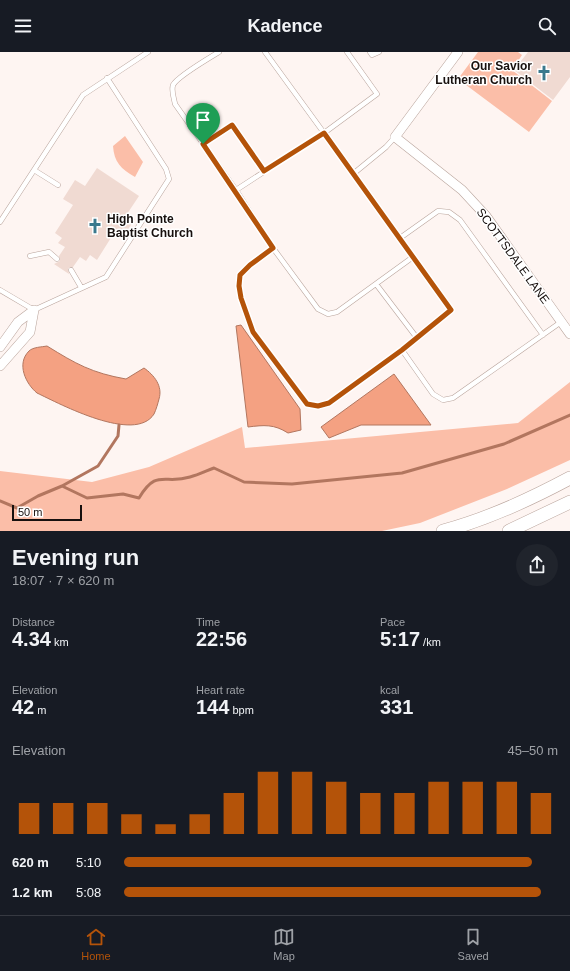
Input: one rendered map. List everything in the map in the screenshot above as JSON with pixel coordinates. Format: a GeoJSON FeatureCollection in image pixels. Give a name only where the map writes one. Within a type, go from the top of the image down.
{"type":"FeatureCollection","features":[{"type":"Feature","properties":{"kind":"main road"},"geometry":{"type":"LineString","coordinates":[[443,531],[469,527],[531,500],[570,478]]}},
{"type":"Feature","properties":{"kind":"main road"},"geometry":{"type":"LineString","coordinates":[[509,531],[570,502]]}},
{"type":"Feature","properties":{"kind":"street"},"geometry":{"type":"LineString","coordinates":[[395,137],[454,53]]}},
{"type":"Feature","properties":{"kind":"street","name":"SCOTTSDALE LANE"},"geometry":{"type":"LineString","coordinates":[[395,137],[462,190],[486,216],[570,334]]}},
{"type":"Feature","properties":{"kind":"street"},"geometry":{"type":"LineString","coordinates":[[0,346],[18,322],[34,310]]}},
{"type":"Feature","properties":{"kind":"street"},"geometry":{"type":"LineString","coordinates":[[0,366],[30,332],[34,310]]}},
{"type":"Feature","properties":{"kind":"lane"},"geometry":{"type":"LineString","coordinates":[[0,222],[83,95],[148,52]]}},
{"type":"Feature","properties":{"kind":"lane"},"geometry":{"type":"LineString","coordinates":[[219,52],[173,85],[172,94],[176,104],[236,190],[273,248],[318,309],[328,314],[337,312],[413,257]]}},
{"type":"Feature","properties":{"kind":"lane"},"geometry":{"type":"LineString","coordinates":[[265,52],[451,310],[402,350],[329,403],[318,406],[307,404],[253,332],[241,298],[239,286],[240,275],[250,265],[273,248]]}},
{"type":"Feature","properties":{"kind":"lane"},"geometry":{"type":"LineString","coordinates":[[236,190],[324,133],[377,94],[348,52]]}},
{"type":"Feature","properties":{"kind":"lane"},"geometry":{"type":"LineString","coordinates":[[370,52],[372,55],[379,52]]}},
{"type":"Feature","properties":{"kind":"lane"},"geometry":{"type":"LineString","coordinates":[[0,290],[34,310],[106,277],[169,179],[166,169],[107,78]]}},
{"type":"Feature","properties":{"kind":"lane"},"geometry":{"type":"LineString","coordinates":[[203,144],[232,125],[264,171]]}},
{"type":"Feature","properties":{"kind":"lane"},"geometry":{"type":"LineString","coordinates":[[353,174],[386,147],[395,137]]}},
{"type":"Feature","properties":{"kind":"lane"},"geometry":{"type":"LineString","coordinates":[[34,170],[58,186]]}},
{"type":"Feature","properties":{"kind":"lane"},"geometry":{"type":"LineString","coordinates":[[400,238],[438,211],[449,212],[460,220],[543,335]]}},
{"type":"Feature","properties":{"kind":"lane"},"geometry":{"type":"LineString","coordinates":[[30,256],[50,252],[57,259]]}},
{"type":"Feature","properties":{"kind":"lane"},"geometry":{"type":"LineString","coordinates":[[71,270],[82,287]]}},
{"type":"Feature","properties":{"kind":"lane"},"geometry":{"type":"LineString","coordinates":[[376,284],[417,338]]}},
{"type":"Feature","properties":{"kind":"lane"},"geometry":{"type":"LineString","coordinates":[[402,350],[433,394],[443,400],[453,398],[561,322]]}},
{"type":"Feature","properties":{"kind":"shaded area"},"geometry":{"type":"Polygon","coordinates":[[[478,52],[518,52],[522,55],[512,70],[552,101],[529,132],[458,79],[478,52]]]}},
{"type":"Feature","properties":{"kind":"shaded area"},"geometry":{"type":"Polygon","coordinates":[[[125,136],[143,162],[135,177],[122,168],[117,161],[114,152],[113,146],[125,136]]]}},
{"type":"Feature","properties":{"kind":"shaded area"},"geometry":{"type":"Polygon","coordinates":[[[241,325],[300,409],[301,430],[288,433],[278,428],[269,426],[248,427],[236,326],[241,325]]]}},
{"type":"Feature","properties":{"kind":"shaded area"},"geometry":{"type":"Polygon","coordinates":[[[47,346],[85,367],[114,377],[126,379],[144,368],[154,377],[159,385],[160,394],[154,414],[144,422],[131,425],[115,423],[97,419],[37,393],[26,379],[23,362],[29,351],[35,348],[47,346]]]}},
{"type":"Feature","properties":{"kind":"shaded area"},"geometry":{"type":"Polygon","coordinates":[[[394,374],[431,425],[361,425],[329,438],[321,427],[394,374]]]}},
{"type":"Feature","properties":{"kind":"shaded area"},"geometry":{"type":"Polygon","coordinates":[[[570,382],[570,460],[507,489],[420,523],[382,531],[0,531],[0,471],[92,482],[149,467],[242,427],[245,448],[518,423],[570,382]]]}},
{"type":"Feature","properties":{"kind":"building","name":"Our Savior Lutheran Church"},"geometry":{"type":"Polygon","coordinates":[[[528,52],[570,52],[570,77],[553,100],[514,70],[528,52]]]}},
{"type":"Feature","properties":{"kind":"building","name":"High Pointe Baptist Church"},"geometry":{"type":"Polygon","coordinates":[[[97,168],[139,196],[127,214],[135,219],[122,238],[114,233],[97,260],[90,255],[86,261],[80,257],[73,267],[68,268],[69,274],[54,264],[60,261],[59,256],[65,247],[58,243],[62,238],[55,233],[73,205],[63,199],[75,180],[85,186],[97,168]]]}},
{"type":"Feature","properties":{"kind":"waterway"},"geometry":{"type":"LineString","coordinates":[[0,501],[17,508],[38,496],[62,486],[87,498],[123,494],[139,498],[145,489],[156,480],[181,479],[214,468],[244,482],[292,484],[402,473],[504,444],[570,415]]}},
{"type":"Feature","properties":{"kind":"waterway"},"geometry":{"type":"LineString","coordinates":[[62,486],[98,466],[118,436],[119,425]]}},
{"type":"Feature","properties":{"kind":"place","name":"Our Savior Lutheran Church"},"geometry":{"type":"Point","coordinates":[544,73]}},
{"type":"Feature","properties":{"kind":"place","name":"High Pointe Baptist Church"},"geometry":{"type":"Point","coordinates":[95,226]}},
{"type":"Feature","properties":{"kind":"route"},"geometry":{"type":"LineString","coordinates":[[232,125],[264,171],[324,133],[451,310],[402,350],[329,403],[318,406],[307,404],[253,332],[241,298],[239,286],[240,275],[261,256],[273,248],[236,190],[203,144],[232,125]]}}]}
